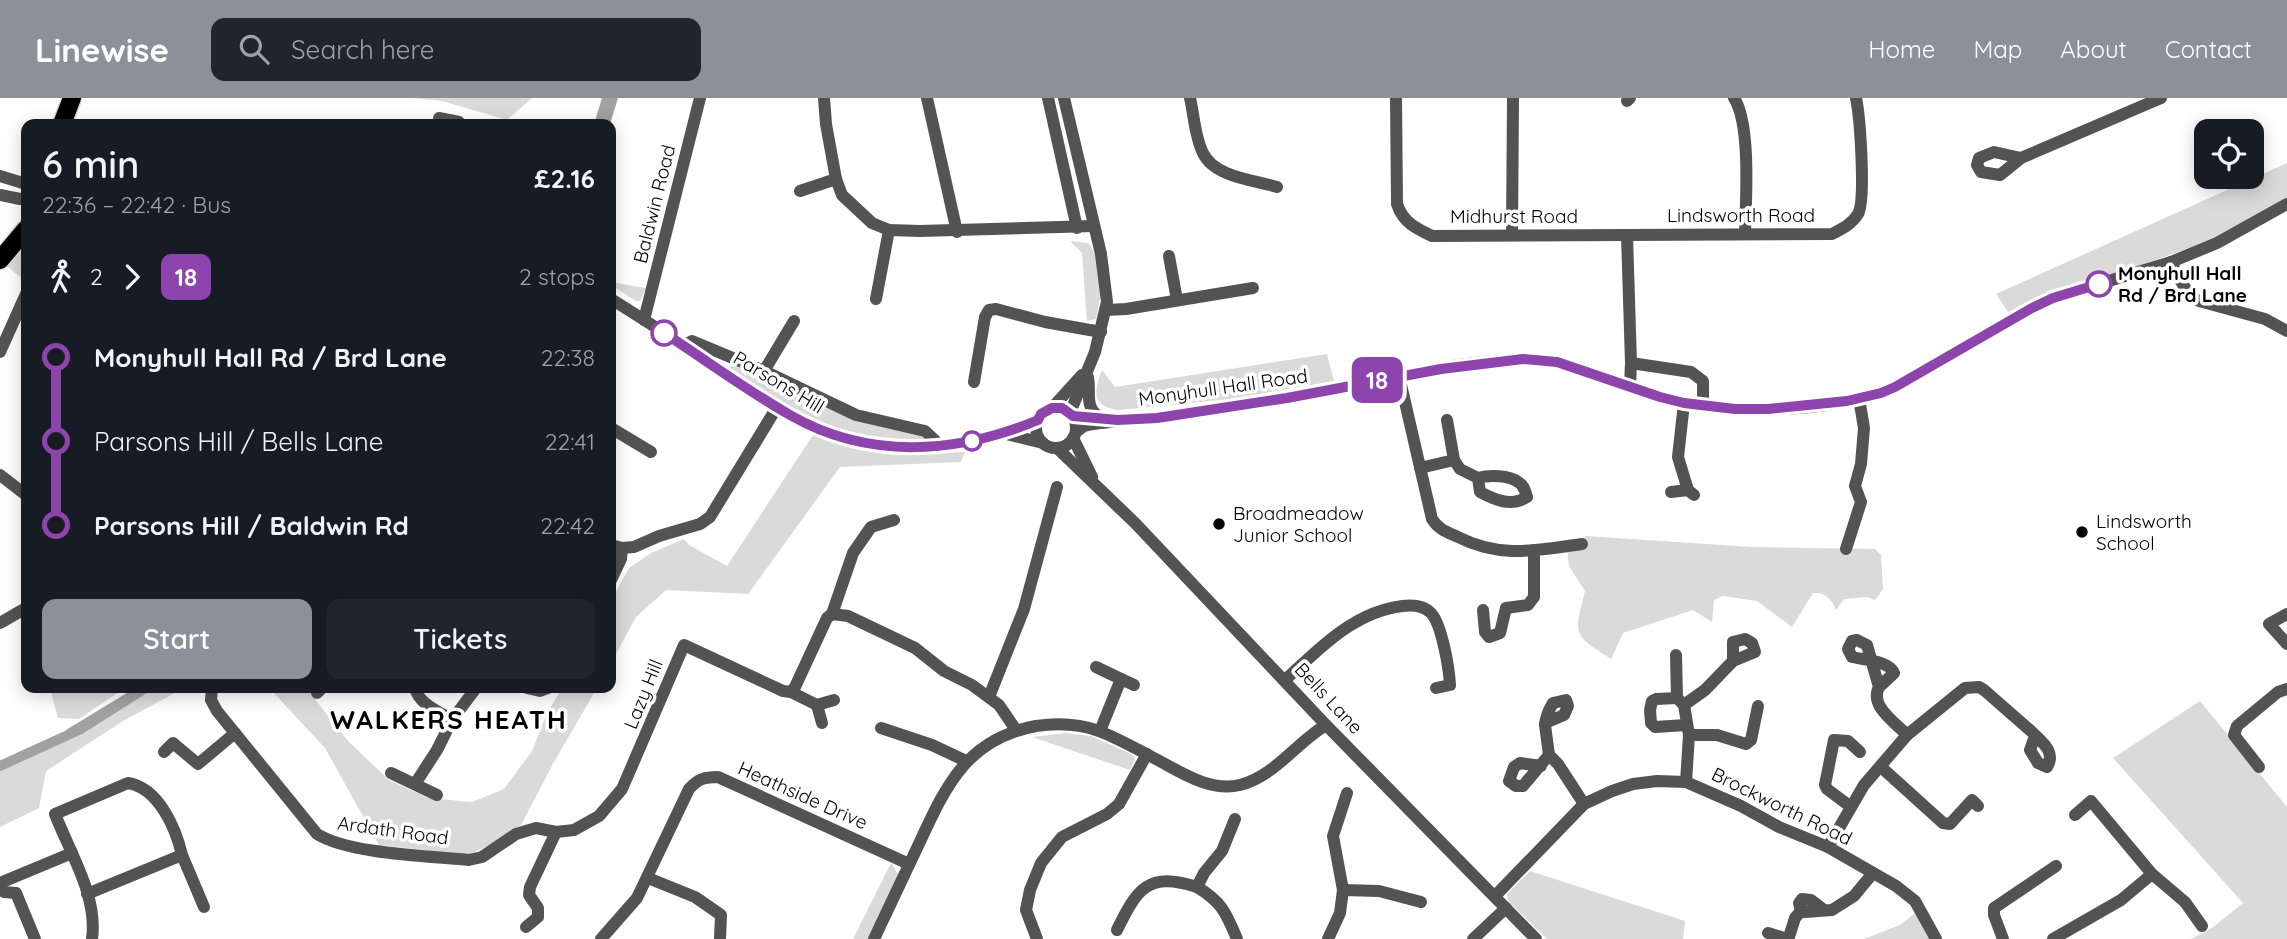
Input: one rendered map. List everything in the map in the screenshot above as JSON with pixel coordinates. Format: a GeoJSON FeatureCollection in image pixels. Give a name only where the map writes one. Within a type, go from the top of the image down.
{"type":"FeatureCollection","features":[{"type":"Feature","properties":{"kind":"highway"},"geometry":{"type":"LineString","coordinates":[[64,119],[72,98]]}},
{"type":"Feature","properties":{"kind":"highway"},"geometry":{"type":"LineString","coordinates":[[0,260],[21,237]]}},
{"type":"Feature","properties":{"kind":"street","name":"Baldwin Road"},"geometry":{"type":"LineString","coordinates":[[644,320],[700,98]]}},
{"type":"Feature","properties":{"kind":"street"},"geometry":{"type":"LineString","coordinates":[[824,98],[836,179],[842,195],[872,223],[889,230],[957,232],[1094,226]]}},
{"type":"Feature","properties":{"kind":"street"},"geometry":{"type":"LineString","coordinates":[[927,98],[957,232]]}},
{"type":"Feature","properties":{"kind":"street"},"geometry":{"type":"LineString","coordinates":[[1048,98],[1077,228]]}},
{"type":"Feature","properties":{"kind":"street"},"geometry":{"type":"LineString","coordinates":[[1064,98],[1106,282],[1106,310],[1101,332],[1087,371],[1071,415],[1074,435],[1066,445],[1057,447],[1043,443],[1038,436],[1038,420],[1041,414],[1052,408],[1087,371]]}},
{"type":"Feature","properties":{"kind":"street"},"geometry":{"type":"LineString","coordinates":[[1191,98],[1202,152],[1209,162],[1220,170],[1277,187]]}},
{"type":"Feature","properties":{"kind":"street","name":"Midhurst Road"},"geometry":{"type":"LineString","coordinates":[[1396,98],[1397,204],[1408,224],[1432,236],[1626,235]]}},
{"type":"Feature","properties":{"kind":"street"},"geometry":{"type":"LineString","coordinates":[[1512,234],[1513,98]]}},
{"type":"Feature","properties":{"kind":"street"},"geometry":{"type":"LineString","coordinates":[[1734,98],[1741,110],[1745,127],[1745,233]]}},
{"type":"Feature","properties":{"kind":"street","name":"Lindsworth Road"},"geometry":{"type":"LineString","coordinates":[[1626,235],[1832,234],[1850,224],[1861,206],[1857,98]]}},
{"type":"Feature","properties":{"kind":"street"},"geometry":{"type":"LineString","coordinates":[[2021,158],[2133,104],[2161,98]]}},
{"type":"Feature","properties":{"kind":"street"},"geometry":{"type":"LineString","coordinates":[[0,176],[21,182]]}},
{"type":"Feature","properties":{"kind":"street"},"geometry":{"type":"LineString","coordinates":[[800,191],[836,179]]}},
{"type":"Feature","properties":{"kind":"street"},"geometry":{"type":"LineString","coordinates":[[0,195],[20,199]]}},
{"type":"Feature","properties":{"kind":"street","name":"Monyhull Hall Road"},"geometry":{"type":"LineString","coordinates":[[1074,435],[1084,426],[1118,420],[1157,418],[1287,398],[1399,376],[1523,359],[1557,362],[1684,403],[1703,406],[1768,409],[1859,398],[1895,387],[1990,330],[2053,298],[2171,262],[2217,243],[2287,204]]}},
{"type":"Feature","properties":{"kind":"street"},"geometry":{"type":"LineString","coordinates":[[876,299],[889,230]]}},
{"type":"Feature","properties":{"kind":"street"},"geometry":{"type":"LineString","coordinates":[[1626,235],[1630,386]]}},
{"type":"Feature","properties":{"kind":"street"},"geometry":{"type":"LineString","coordinates":[[1169,256],[1177,300]]}},
{"type":"Feature","properties":{"kind":"street"},"geometry":{"type":"LineString","coordinates":[[2171,262],[2183,287],[2199,301],[2285,326]]}},
{"type":"Feature","properties":{"kind":"street"},"geometry":{"type":"LineString","coordinates":[[1106,310],[1253,288]]}},
{"type":"Feature","properties":{"kind":"street","name":"Parsons Hill"},"geometry":{"type":"LineString","coordinates":[[616,302],[777,407],[816,428],[855,441],[892,448],[942,447],[1000,433],[1038,420]]}},
{"type":"Feature","properties":{"kind":"street"},"geometry":{"type":"LineString","coordinates":[[0,352],[21,305]]}},
{"type":"Feature","properties":{"kind":"street"},"geometry":{"type":"LineString","coordinates":[[974,382],[985,317],[989,310],[996,309],[1101,332]]}},
{"type":"Feature","properties":{"kind":"street"},"geometry":{"type":"LineString","coordinates":[[764,371],[794,321]]}},
{"type":"Feature","properties":{"kind":"street","name":"Parsons Hill"},"geometry":{"type":"LineString","coordinates":[[684,345],[692,341],[700,343],[856,415],[925,431],[942,447]]}},
{"type":"Feature","properties":{"kind":"street"},"geometry":{"type":"LineString","coordinates":[[963,357],[977,359]]}},
{"type":"Feature","properties":{"kind":"street"},"geometry":{"type":"LineString","coordinates":[[1631,363],[1692,372],[1703,381],[1703,406]]}},
{"type":"Feature","properties":{"kind":"street"},"geometry":{"type":"LineString","coordinates":[[1087,371],[1091,411],[1099,417]]}},
{"type":"Feature","properties":{"kind":"street"},"geometry":{"type":"LineString","coordinates":[[1399,376],[1432,519],[1437,527],[1486,549],[1514,553],[1582,544]]}},
{"type":"Feature","properties":{"kind":"street"},"geometry":{"type":"LineString","coordinates":[[1846,549],[1861,502],[1855,486],[1861,464],[1864,428],[1859,398]]}},
{"type":"Feature","properties":{"kind":"street"},"geometry":{"type":"LineString","coordinates":[[1671,492],[1691,492],[1678,457],[1684,403]]}},
{"type":"Feature","properties":{"kind":"street"},"geometry":{"type":"LineString","coordinates":[[616,570],[621,559],[616,546],[646,544],[659,536],[700,524],[710,517],[777,407]]}},
{"type":"Feature","properties":{"kind":"street"},"geometry":{"type":"LineString","coordinates":[[1052,408],[1062,408],[1071,415]]}},
{"type":"Feature","properties":{"kind":"street","name":"Monyhull Hall Road"},"geometry":{"type":"LineString","coordinates":[[1071,415],[1118,420]]}},
{"type":"Feature","properties":{"kind":"street"},"geometry":{"type":"LineString","coordinates":[[1447,420],[1454,460],[1460,469],[1478,478]]}},
{"type":"Feature","properties":{"kind":"street"},"geometry":{"type":"LineString","coordinates":[[616,431],[650,452]]}},
{"type":"Feature","properties":{"kind":"street","name":"Parsons Hill"},"geometry":{"type":"LineString","coordinates":[[1000,433],[1043,443]]}},
{"type":"Feature","properties":{"kind":"street","name":"Bells Lane"},"geometry":{"type":"LineString","coordinates":[[1074,435],[1095,484]]}},
{"type":"Feature","properties":{"kind":"street","name":"Bells Lane"},"geometry":{"type":"LineString","coordinates":[[1057,447],[1536,939]]}},
{"type":"Feature","properties":{"kind":"street"},"geometry":{"type":"LineString","coordinates":[[1420,468],[1454,460]]}},
{"type":"Feature","properties":{"kind":"street"},"geometry":{"type":"LineString","coordinates":[[0,475],[21,491]]}},
{"type":"Feature","properties":{"kind":"street"},"geometry":{"type":"LineString","coordinates":[[989,697],[1024,609],[1057,487]]}},
{"type":"Feature","properties":{"kind":"street"},"geometry":{"type":"LineString","coordinates":[[791,692],[827,618],[832,614],[853,553],[871,527],[894,520]]}},
{"type":"Feature","properties":{"kind":"street"},"geometry":{"type":"LineString","coordinates":[[1483,610],[1487,635],[1496,637],[1500,634],[1506,608],[1528,605],[1534,597],[1534,550]]}},
{"type":"Feature","properties":{"kind":"street"},"geometry":{"type":"LineString","coordinates":[[1285,680],[1355,622],[1395,607],[1416,605],[1432,614],[1438,625],[1450,685],[1436,688]]}},
{"type":"Feature","properties":{"kind":"street"},"geometry":{"type":"LineString","coordinates":[[0,624],[21,611]]}},
{"type":"Feature","properties":{"kind":"street"},"geometry":{"type":"LineString","coordinates":[[832,614],[848,616],[903,641],[944,671],[989,697],[999,705],[1016,730]]}},
{"type":"Feature","properties":{"kind":"street"},"geometry":{"type":"LineString","coordinates":[[2287,614],[2269,624],[2287,644]]}},
{"type":"Feature","properties":{"kind":"street","name":"Lazy Hill"},"geometry":{"type":"LineString","coordinates":[[556,832],[574,830],[589,823],[599,816],[622,789],[684,645],[817,705]]}},
{"type":"Feature","properties":{"kind":"street"},"geometry":{"type":"LineString","coordinates":[[1676,655],[1687,730],[1686,782]]}},
{"type":"Feature","properties":{"kind":"street"},"geometry":{"type":"LineString","coordinates":[[1733,661],[1705,690],[1681,702],[1656,699],[1652,701],[1651,723],[1655,727],[1717,735],[1746,744],[1751,740],[1758,706]]}},
{"type":"Feature","properties":{"kind":"street"},"geometry":{"type":"LineString","coordinates":[[1879,687],[1871,662],[1888,665],[1893,669],[1894,673],[1876,692],[1879,707],[1908,734]]}},
{"type":"Feature","properties":{"kind":"street"},"geometry":{"type":"LineString","coordinates":[[1096,667],[1134,685]]}},
{"type":"Feature","properties":{"kind":"street"},"geometry":{"type":"LineString","coordinates":[[1100,731],[1121,679]]}},
{"type":"Feature","properties":{"kind":"street"},"geometry":{"type":"LineString","coordinates":[[2259,767],[2234,735],[2237,726],[2281,692],[2266,683]]}},
{"type":"Feature","properties":{"kind":"street"},"geometry":{"type":"LineString","coordinates":[[1828,846],[1864,785],[1908,734],[1965,688],[1971,686],[1984,690],[2050,750],[2047,767]]}},
{"type":"Feature","properties":{"kind":"street","name":"Ardath Road"},"geometry":{"type":"LineString","coordinates":[[212,693],[211,701],[234,733],[317,834],[330,842],[365,849],[469,860],[482,857],[516,834],[536,828],[556,832]]}},
{"type":"Feature","properties":{"kind":"street"},"geometry":{"type":"LineString","coordinates":[[416,693],[427,705],[452,720]]}},
{"type":"Feature","properties":{"kind":"street"},"geometry":{"type":"LineString","coordinates":[[415,784],[452,720],[472,693]]}},
{"type":"Feature","properties":{"kind":"street"},"geometry":{"type":"LineString","coordinates":[[822,723],[817,705],[834,700]]}},
{"type":"Feature","properties":{"kind":"street"},"geometry":{"type":"LineString","coordinates":[[1545,723],[1545,760],[1558,764],[1584,804]]}},
{"type":"Feature","properties":{"kind":"street"},"geometry":{"type":"LineString","coordinates":[[874,939],[946,789],[966,761],[994,739],[1016,730],[1059,724],[1100,731],[1199,781],[1218,787],[1240,785],[1256,778],[1326,724]]}},
{"type":"Feature","properties":{"kind":"street"},"geometry":{"type":"LineString","coordinates":[[881,728],[932,745],[966,761]]}},
{"type":"Feature","properties":{"kind":"street"},"geometry":{"type":"LineString","coordinates":[[164,752],[173,743],[198,764],[234,733]]}},
{"type":"Feature","properties":{"kind":"street"},"geometry":{"type":"LineString","coordinates":[[1851,807],[1827,789],[1826,777],[1834,740],[1848,741],[1860,752]]}},
{"type":"Feature","properties":{"kind":"street"},"geometry":{"type":"LineString","coordinates":[[1037,939],[1026,910],[1030,890],[1041,863],[1062,837],[1107,814],[1119,804],[1147,754]]}},
{"type":"Feature","properties":{"kind":"street"},"geometry":{"type":"LineString","coordinates":[[1881,767],[1943,823],[1950,824],[1955,821],[1972,800],[1978,806]]}},
{"type":"Feature","properties":{"kind":"street"},"geometry":{"type":"LineString","coordinates":[[391,773],[437,795]]}},
{"type":"Feature","properties":{"kind":"street","name":"Heathside Drive"},"geometry":{"type":"LineString","coordinates":[[601,939],[637,898],[688,789],[697,780],[706,777],[718,777],[909,864]]}},
{"type":"Feature","properties":{"kind":"street","name":"Brockworth Road"},"geometry":{"type":"LineString","coordinates":[[1495,896],[1584,804],[1633,784],[1686,782],[1741,806],[1779,827],[1828,846],[1896,886],[1915,901],[1936,939]]}},
{"type":"Feature","properties":{"kind":"street"},"geometry":{"type":"LineString","coordinates":[[92,939],[93,915],[87,894],[55,814],[128,783],[136,784],[155,799],[169,818],[204,907]]}},
{"type":"Feature","properties":{"kind":"street"},"geometry":{"type":"LineString","coordinates":[[1328,939],[1340,913],[1342,890],[1333,836],[1349,801]]}},
{"type":"Feature","properties":{"kind":"street"},"geometry":{"type":"LineString","coordinates":[[2076,815],[2091,801],[2152,874],[2185,902],[2202,926]]}},
{"type":"Feature","properties":{"kind":"street"},"geometry":{"type":"LineString","coordinates":[[1197,887],[1204,873],[1222,851],[1229,824]]}},
{"type":"Feature","properties":{"kind":"street"},"geometry":{"type":"LineString","coordinates":[[526,928],[538,917],[538,908],[529,895],[530,887],[556,832]]}},
{"type":"Feature","properties":{"kind":"street"},"geometry":{"type":"LineString","coordinates":[[2,888],[72,853]]}},
{"type":"Feature","properties":{"kind":"street"},"geometry":{"type":"LineString","coordinates":[[87,894],[182,855]]}},
{"type":"Feature","properties":{"kind":"street"},"geometry":{"type":"LineString","coordinates":[[2003,939],[1994,908],[2046,880],[2056,866]]}},
{"type":"Feature","properties":{"kind":"street"},"geometry":{"type":"LineString","coordinates":[[1768,933],[1784,938],[1788,936],[1794,918],[1801,911],[1799,903],[1802,899],[1807,898],[1824,910],[1832,910],[1854,896],[1872,873]]}},
{"type":"Feature","properties":{"kind":"street"},"geometry":{"type":"LineString","coordinates":[[2054,939],[2121,900],[2152,874]]}},
{"type":"Feature","properties":{"kind":"street"},"geometry":{"type":"LineString","coordinates":[[648,877],[695,897],[721,915],[720,939]]}},
{"type":"Feature","properties":{"kind":"street"},"geometry":{"type":"LineString","coordinates":[[1123,924],[1131,900],[1144,888],[1155,883],[1183,883],[1197,887],[1214,898],[1223,908],[1237,939]]}},
{"type":"Feature","properties":{"kind":"street"},"geometry":{"type":"LineString","coordinates":[[2,888],[16,893],[35,939]]}},
{"type":"Feature","properties":{"kind":"street"},"geometry":{"type":"LineString","coordinates":[[1342,890],[1416,896]]}},
{"type":"Feature","properties":{"kind":"street"},"geometry":{"type":"LineString","coordinates":[[1473,939],[1506,908]]}},
{"type":"Feature","properties":{"kind":"shaded area"},"geometry":{"type":"Polygon","coordinates":[[[413,98],[532,98],[508,119],[442,101],[413,98]]]}},
{"type":"Feature","properties":{"kind":"shaded area"},"geometry":{"type":"Polygon","coordinates":[[[602,98],[618,98],[612,119],[596,119],[602,98]]]}},
{"type":"Feature","properties":{"kind":"shaded area"},"geometry":{"type":"Polygon","coordinates":[[[2287,163],[2287,199],[2209,241],[2008,312],[1996,294],[2229,189],[2264,189],[2264,173],[2287,163]]]}},
{"type":"Feature","properties":{"kind":"shaded area"},"geometry":{"type":"Polygon","coordinates":[[[1070,241],[1088,243],[1097,260],[1100,300],[1096,319],[1087,321],[1082,253],[1070,241]]]}},
{"type":"Feature","properties":{"kind":"shaded area"},"geometry":{"type":"Polygon","coordinates":[[[21,252],[21,278],[7,266],[21,252]]]}},
{"type":"Feature","properties":{"kind":"shaded area"},"geometry":{"type":"Polygon","coordinates":[[[616,283],[646,288],[640,301],[616,288],[616,283]]]}},
{"type":"Feature","properties":{"kind":"shaded area"},"geometry":{"type":"Polygon","coordinates":[[[1327,354],[1334,381],[1230,399],[1118,410],[1103,405],[1096,391],[1102,370],[1115,387],[1327,354]]]}},
{"type":"Feature","properties":{"kind":"shaded area"},"geometry":{"type":"Polygon","coordinates":[[[737,361],[918,434],[929,442],[894,445],[821,425],[728,371],[737,361]]]}},
{"type":"Feature","properties":{"kind":"shaded area"},"geometry":{"type":"Polygon","coordinates":[[[813,435],[854,449],[893,455],[965,452],[961,462],[840,467],[748,594],[666,590],[636,617],[616,654],[616,592],[629,568],[651,553],[684,539],[689,545],[727,566],[813,435]]]}},
{"type":"Feature","properties":{"kind":"shaded area"},"geometry":{"type":"Polygon","coordinates":[[[1585,536],[1752,547],[1875,549],[1881,555],[1883,589],[1875,600],[1867,597],[1844,599],[1836,610],[1828,597],[1813,593],[1792,627],[1757,601],[1723,596],[1714,600],[1712,622],[1693,610],[1623,633],[1611,659],[1589,644],[1579,632],[1579,617],[1585,591],[1569,566],[1567,549],[1583,546],[1585,536]]]}},
{"type":"Feature","properties":{"kind":"shaded area"},"geometry":{"type":"Polygon","coordinates":[[[51,693],[118,693],[79,719],[58,718],[51,693]]]}},
{"type":"Feature","properties":{"kind":"shaded area"},"geometry":{"type":"Polygon","coordinates":[[[127,693],[147,693],[72,738],[66,730],[127,693]]]}},
{"type":"Feature","properties":{"kind":"shaded area"},"geometry":{"type":"Polygon","coordinates":[[[147,693],[175,693],[123,721],[46,771],[39,808],[0,827],[0,771],[87,731],[147,693]]]}},
{"type":"Feature","properties":{"kind":"shaded area"},"geometry":{"type":"Polygon","coordinates":[[[274,693],[310,693],[349,742],[389,780],[428,798],[472,802],[504,789],[532,751],[547,713],[559,693],[594,693],[521,825],[469,855],[379,845],[325,748],[274,693]]]}},
{"type":"Feature","properties":{"kind":"shaded area"},"geometry":{"type":"Polygon","coordinates":[[[2200,701],[2287,807],[2287,939],[2191,939],[2212,928],[2243,903],[2113,758],[2200,701]]]}},
{"type":"Feature","properties":{"kind":"shaded area"},"geometry":{"type":"Polygon","coordinates":[[[1066,733],[1091,736],[1133,755],[1135,759],[1130,770],[1032,737],[1066,733]]]}},
{"type":"Feature","properties":{"kind":"shaded area"},"geometry":{"type":"Polygon","coordinates":[[[891,863],[899,876],[870,939],[853,939],[891,863]]]}},
{"type":"Feature","properties":{"kind":"shaded area"},"geometry":{"type":"Polygon","coordinates":[[[1530,871],[1685,921],[1683,939],[1547,939],[1508,901],[1507,894],[1530,871]]]}},
{"type":"Feature","properties":{"kind":"shaded area"},"geometry":{"type":"Polygon","coordinates":[[[1915,913],[1929,939],[1864,939],[1900,925],[1915,913]]]}},
{"type":"Feature","properties":{"kind":"waterway"},"geometry":{"type":"LineString","coordinates":[[0,766],[81,729]]}},
{"type":"Feature","properties":{"kind":"bus line","name":"18"},"geometry":{"type":"LineString","coordinates":[[664,333],[791,416],[816,428],[864,443],[892,448],[916,448],[942,447],[977,440],[1038,420],[1041,414],[1052,408],[1062,408],[1073,416],[1118,420],[1157,418],[1287,398],[1441,369],[1523,359],[1557,362],[1660,397],[1703,406],[1768,409],[1847,401],[1895,387],[2032,308],[2053,298],[2099,284]]}},
{"type":"Feature","properties":{"kind":"place","name":"Monyhull Hall Rd / Brd Lane"},"geometry":{"type":"Point","coordinates":[2099,284]}},
{"type":"Feature","properties":{"kind":"place","name":"Broadmeadow Junior School"},"geometry":{"type":"Point","coordinates":[1219,524]}},
{"type":"Feature","properties":{"kind":"place","name":"Lindsworth School"},"geometry":{"type":"Point","coordinates":[2082,532]}},
{"type":"Feature","properties":{"kind":"district","name":"WALKERS HEATH"},"geometry":{"type":"Point","coordinates":[449,720]}}]}
